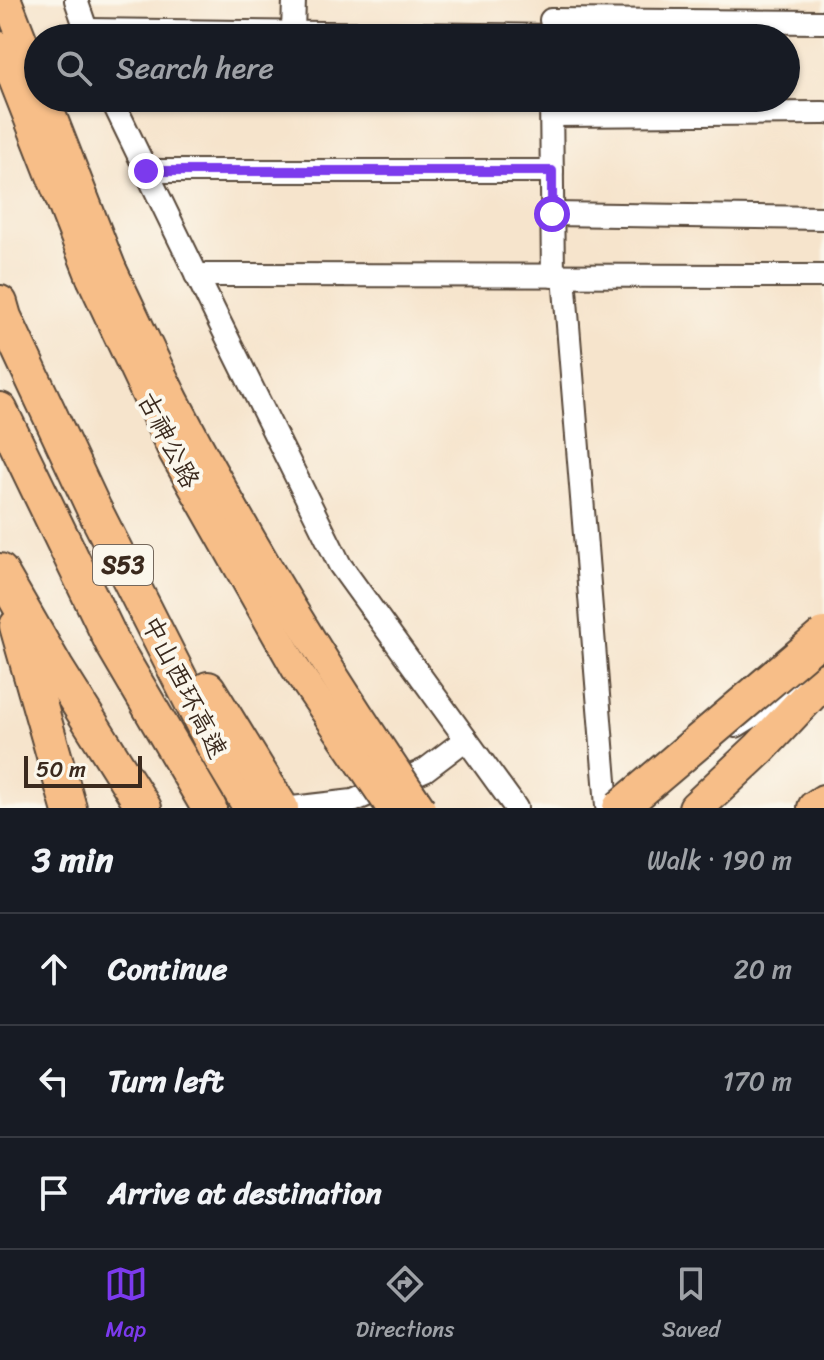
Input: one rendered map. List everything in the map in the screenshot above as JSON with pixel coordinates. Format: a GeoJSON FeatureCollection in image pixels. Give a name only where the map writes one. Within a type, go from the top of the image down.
{"type":"FeatureCollection","features":[{"type":"Feature","properties":{"kind":"highway","name":"中山西环高速"},"geometry":{"type":"LineString","coordinates":[[0,303],[10,331],[93,507],[215,748],[251,808]]}},
{"type":"Feature","properties":{"kind":"highway","name":"中山西环高速"},"geometry":{"type":"LineString","coordinates":[[0,410],[114,646],[209,808]]}},
{"type":"Feature","properties":{"kind":"highway"},"geometry":{"type":"LineString","coordinates":[[93,507],[281,808]]}},
{"type":"Feature","properties":{"kind":"highway"},"geometry":{"type":"LineString","coordinates":[[2,575],[69,808]]}},
{"type":"Feature","properties":{"kind":"highway"},"geometry":{"type":"LineString","coordinates":[[2,575],[144,808]]}},
{"type":"Feature","properties":{"kind":"highway"},"geometry":{"type":"LineString","coordinates":[[610,807],[824,635]]}},
{"type":"Feature","properties":{"kind":"highway"},"geometry":{"type":"LineString","coordinates":[[696,808],[760,748],[824,680]]}},
{"type":"Feature","properties":{"kind":"highway"},"geometry":{"type":"LineString","coordinates":[[815,808],[824,802]]}},
{"type":"Feature","properties":{"kind":"main road"},"geometry":{"type":"LineString","coordinates":[[7,0],[24,44]]}},
{"type":"Feature","properties":{"kind":"main road","name":"古神公路"},"geometry":{"type":"LineString","coordinates":[[0,46],[24,100]]}},
{"type":"Feature","properties":{"kind":"main road","name":"古神公路"},"geometry":{"type":"LineString","coordinates":[[29,112],[101,273],[173,452],[296,669],[391,808]]}},
{"type":"Feature","properties":{"kind":"main road","name":"古神公路"},"geometry":{"type":"LineString","coordinates":[[49,112],[101,273],[264,560],[357,713],[421,808]]}},
{"type":"Feature","properties":{"kind":"street"},"geometry":{"type":"LineString","coordinates":[[76,0],[84,24]]}},
{"type":"Feature","properties":{"kind":"street"},"geometry":{"type":"LineString","coordinates":[[293,24],[294,0]]}},
{"type":"Feature","properties":{"kind":"street"},"geometry":{"type":"LineString","coordinates":[[522,24],[824,22]]}},
{"type":"Feature","properties":{"kind":"street"},"geometry":{"type":"LineString","coordinates":[[118,112],[340,565],[516,808]]}},
{"type":"Feature","properties":{"kind":"street"},"geometry":{"type":"LineString","coordinates":[[552,112],[552,214],[610,807],[824,672]]}},
{"type":"Feature","properties":{"kind":"street"},"geometry":{"type":"LineString","coordinates":[[779,112],[824,113]]}},
{"type":"Feature","properties":{"kind":"street"},"geometry":{"type":"LineString","coordinates":[[146,171],[552,171]]}},
{"type":"Feature","properties":{"kind":"street"},"geometry":{"type":"LineString","coordinates":[[552,214],[824,218]]}},
{"type":"Feature","properties":{"kind":"street"},"geometry":{"type":"LineString","coordinates":[[196,275],[824,276]]}},
{"type":"Feature","properties":{"kind":"street"},"geometry":{"type":"LineString","coordinates":[[292,808],[353,801],[425,770],[466,739]]}},
{"type":"Feature","properties":{"kind":"route"},"geometry":{"type":"LineString","coordinates":[[146,171],[552,171],[552,214]]}}]}
